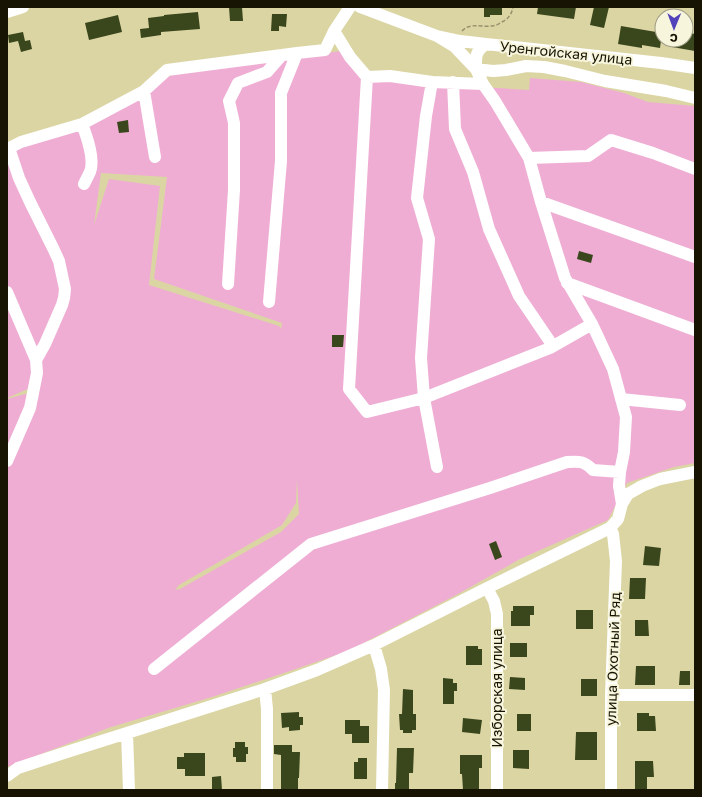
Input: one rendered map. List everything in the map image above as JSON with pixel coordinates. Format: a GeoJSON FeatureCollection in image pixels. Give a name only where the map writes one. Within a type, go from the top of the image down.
{"type":"FeatureCollection","features":[{"type":"Feature","properties":{"kind":"street"},"geometry":{"type":"LineString","coordinates":[[7,12],[23,7]]}},
{"type":"Feature","properties":{"kind":"street"},"geometry":{"type":"LineString","coordinates":[[36,360],[45,344],[62,305],[66,289],[59,260],[19,178],[8,148],[21,142],[82,124],[144,91],[167,70],[325,50],[334,31],[350,7]]}},
{"type":"Feature","properties":{"kind":"street"},"geometry":{"type":"LineString","coordinates":[[360,7],[437,36],[455,47],[476,69],[529,158],[565,278],[592,324],[613,369],[626,417],[624,452],[619,486],[622,504]]}},
{"type":"Feature","properties":{"kind":"street"},"geometry":{"type":"LineString","coordinates":[[334,31],[350,57],[367,77],[349,389],[367,412],[424,398],[553,346],[592,324]]}},
{"type":"Feature","properties":{"kind":"street","name":"Уренгойская улица"},"geometry":{"type":"LineString","coordinates":[[437,36],[460,41],[695,68]]}},
{"type":"Feature","properties":{"kind":"street"},"geometry":{"type":"LineString","coordinates":[[476,69],[476,58],[479,49],[486,44]]}},
{"type":"Feature","properties":{"kind":"street"},"geometry":{"type":"LineString","coordinates":[[269,302],[281,161],[280,93],[297,53]]}},
{"type":"Feature","properties":{"kind":"street"},"geometry":{"type":"LineString","coordinates":[[228,284],[234,190],[234,123],[229,101],[238,83],[266,72],[282,55]]}},
{"type":"Feature","properties":{"kind":"street"},"geometry":{"type":"LineString","coordinates":[[476,69],[492,71],[526,66],[544,67],[605,81],[666,90],[695,98]]}},
{"type":"Feature","properties":{"kind":"street"},"geometry":{"type":"LineString","coordinates":[[367,77],[390,76],[432,82],[484,84]]}},
{"type":"Feature","properties":{"kind":"street"},"geometry":{"type":"LineString","coordinates":[[432,82],[426,116],[417,198],[429,239],[421,358],[424,398],[437,467]]}},
{"type":"Feature","properties":{"kind":"street"},"geometry":{"type":"LineString","coordinates":[[453,82],[455,129],[473,172],[489,228],[519,296],[553,346]]}},
{"type":"Feature","properties":{"kind":"street"},"geometry":{"type":"LineString","coordinates":[[144,91],[155,157]]}},
{"type":"Feature","properties":{"kind":"street"},"geometry":{"type":"LineString","coordinates":[[82,124],[91,154],[90,170],[84,184]]}},
{"type":"Feature","properties":{"kind":"street"},"geometry":{"type":"LineString","coordinates":[[529,158],[588,156],[611,140],[653,153],[695,169]]}},
{"type":"Feature","properties":{"kind":"street"},"geometry":{"type":"LineString","coordinates":[[541,202],[695,257]]}},
{"type":"Feature","properties":{"kind":"street"},"geometry":{"type":"LineString","coordinates":[[567,283],[695,330]]}},
{"type":"Feature","properties":{"kind":"street"},"geometry":{"type":"LineString","coordinates":[[7,292],[36,360],[37,373],[30,408],[7,461]]}},
{"type":"Feature","properties":{"kind":"street"},"geometry":{"type":"LineString","coordinates":[[621,399],[680,405]]}},
{"type":"Feature","properties":{"kind":"street"},"geometry":{"type":"LineString","coordinates":[[154,669],[311,544],[490,488],[567,462],[577,461],[587,464],[593,470],[620,472]]}},
{"type":"Feature","properties":{"kind":"street"},"geometry":{"type":"LineString","coordinates":[[7,776],[18,768],[265,689],[317,670],[374,645],[610,528],[618,518],[622,504],[628,494],[642,486],[660,479],[695,472]]}},
{"type":"Feature","properties":{"kind":"street","name":"улица Охотный Ряд"},"geometry":{"type":"LineString","coordinates":[[610,528],[613,534],[616,560],[611,695],[612,790]]}},
{"type":"Feature","properties":{"kind":"street","name":"Изборская улица"},"geometry":{"type":"LineString","coordinates":[[487,588],[494,601],[497,614],[497,790]]}},
{"type":"Feature","properties":{"kind":"street"},"geometry":{"type":"LineString","coordinates":[[374,645],[381,669],[384,690],[382,790]]}},
{"type":"Feature","properties":{"kind":"street"},"geometry":{"type":"LineString","coordinates":[[265,689],[267,709],[267,790]]}},
{"type":"Feature","properties":{"kind":"street"},"geometry":{"type":"LineString","coordinates":[[611,695],[695,695]]}},
{"type":"Feature","properties":{"kind":"street"},"geometry":{"type":"LineString","coordinates":[[127,733],[129,790]]}},
{"type":"Feature","properties":{"kind":"path"},"geometry":{"type":"LineString","coordinates":[[460,41],[461,32],[465,28],[470,26],[496,25],[507,20],[513,7]]}},
{"type":"Feature","properties":{"kind":"shaded area"},"geometry":{"type":"Polygon","coordinates":[[[342,51],[361,77],[529,90],[530,78],[581,82],[624,93],[648,102],[695,106],[695,463],[674,467],[627,483],[608,520],[520,559],[458,594],[348,651],[212,697],[111,727],[7,767],[7,399],[25,394],[36,395],[37,385],[7,398],[7,152],[81,127],[175,73],[239,63],[342,51]],[[101,173],[94,225],[109,179],[160,186],[149,285],[279,326],[281,329],[282,323],[154,279],[167,177],[101,173]],[[297,479],[296,503],[282,525],[179,585],[175,590],[180,589],[281,532],[299,514],[297,479]]]}},
{"type":"Feature","properties":{"kind":"building"},"geometry":{"type":"Polygon","coordinates":[[[229,7],[242,7],[243,21],[230,21],[229,7]]]}},
{"type":"Feature","properties":{"kind":"building"},"geometry":{"type":"Polygon","coordinates":[[[484,7],[502,7],[502,15],[490,15],[490,17],[484,17],[484,7]]]}},
{"type":"Feature","properties":{"kind":"building"},"geometry":{"type":"Polygon","coordinates":[[[538,7],[576,7],[574,19],[537,14],[538,7]]]}},
{"type":"Feature","properties":{"kind":"building"},"geometry":{"type":"Polygon","coordinates":[[[594,7],[609,7],[604,28],[590,25],[594,7]]]}},
{"type":"Feature","properties":{"kind":"building"},"geometry":{"type":"Polygon","coordinates":[[[198,12],[200,29],[161,32],[161,35],[141,38],[140,29],[149,28],[148,18],[198,12]]]}},
{"type":"Feature","properties":{"kind":"building"},"geometry":{"type":"Polygon","coordinates":[[[272,14],[287,14],[286,27],[279,26],[279,31],[271,31],[272,14]]]}},
{"type":"Feature","properties":{"kind":"building"},"geometry":{"type":"Polygon","coordinates":[[[118,15],[122,32],[89,40],[85,23],[118,15]]]}},
{"type":"Feature","properties":{"kind":"building"},"geometry":{"type":"Polygon","coordinates":[[[621,26],[654,32],[654,47],[642,45],[642,48],[618,44],[621,26]]]}},
{"type":"Feature","properties":{"kind":"building"},"geometry":{"type":"Polygon","coordinates":[[[23,32],[25,41],[30,40],[32,49],[21,52],[18,41],[9,43],[8,35],[23,32]]]}},
{"type":"Feature","properties":{"kind":"building"},"geometry":{"type":"Polygon","coordinates":[[[694,34],[695,51],[678,48],[694,48],[694,34]]]}},
{"type":"Feature","properties":{"kind":"building"},"geometry":{"type":"Polygon","coordinates":[[[128,120],[129,132],[119,133],[117,122],[128,120]]]}},
{"type":"Feature","properties":{"kind":"building"},"geometry":{"type":"Polygon","coordinates":[[[579,251],[593,255],[591,263],[577,259],[579,251]]]}},
{"type":"Feature","properties":{"kind":"building"},"geometry":{"type":"Polygon","coordinates":[[[332,335],[344,335],[343,347],[332,347],[332,335]]]}},
{"type":"Feature","properties":{"kind":"building"},"geometry":{"type":"Polygon","coordinates":[[[496,541],[502,557],[495,560],[489,544],[496,541]]]}},
{"type":"Feature","properties":{"kind":"building"},"geometry":{"type":"Polygon","coordinates":[[[645,546],[661,548],[659,566],[643,565],[645,546]]]}},
{"type":"Feature","properties":{"kind":"building"},"geometry":{"type":"Polygon","coordinates":[[[630,578],[646,578],[645,599],[629,599],[630,578]]]}},
{"type":"Feature","properties":{"kind":"building"},"geometry":{"type":"Polygon","coordinates":[[[513,606],[534,606],[534,615],[530,615],[530,626],[511,626],[511,611],[513,611],[513,606]]]}},
{"type":"Feature","properties":{"kind":"building"},"geometry":{"type":"Polygon","coordinates":[[[576,610],[593,610],[593,629],[576,629],[576,610]]]}},
{"type":"Feature","properties":{"kind":"building"},"geometry":{"type":"Polygon","coordinates":[[[635,620],[648,620],[649,636],[635,636],[635,620]]]}},
{"type":"Feature","properties":{"kind":"building"},"geometry":{"type":"Polygon","coordinates":[[[510,643],[527,643],[527,657],[510,657],[510,643]]]}},
{"type":"Feature","properties":{"kind":"building"},"geometry":{"type":"Polygon","coordinates":[[[466,646],[478,646],[478,649],[482,649],[482,665],[466,665],[466,646]]]}},
{"type":"Feature","properties":{"kind":"building"},"geometry":{"type":"Polygon","coordinates":[[[636,666],[655,666],[655,685],[635,685],[636,666]]]}},
{"type":"Feature","properties":{"kind":"building"},"geometry":{"type":"Polygon","coordinates":[[[680,671],[690,671],[690,685],[679,685],[680,671]]]}},
{"type":"Feature","properties":{"kind":"building"},"geometry":{"type":"Polygon","coordinates":[[[510,677],[525,678],[525,690],[509,689],[510,677]]]}},
{"type":"Feature","properties":{"kind":"building"},"geometry":{"type":"Polygon","coordinates":[[[443,678],[453,679],[453,683],[457,683],[457,691],[454,691],[454,704],[443,704],[443,678]]]}},
{"type":"Feature","properties":{"kind":"building"},"geometry":{"type":"Polygon","coordinates":[[[581,679],[597,679],[597,696],[581,696],[581,679]]]}},
{"type":"Feature","properties":{"kind":"building"},"geometry":{"type":"Polygon","coordinates":[[[403,689],[413,690],[413,714],[416,714],[416,730],[412,730],[412,733],[403,733],[403,730],[400,730],[399,714],[402,714],[403,689]]]}},
{"type":"Feature","properties":{"kind":"building"},"geometry":{"type":"Polygon","coordinates":[[[299,712],[299,717],[303,717],[303,725],[300,725],[300,730],[289,731],[289,727],[282,728],[281,713],[299,712]]]}},
{"type":"Feature","properties":{"kind":"building"},"geometry":{"type":"Polygon","coordinates":[[[637,713],[649,713],[649,716],[655,716],[656,731],[637,731],[637,713]]]}},
{"type":"Feature","properties":{"kind":"building"},"geometry":{"type":"Polygon","coordinates":[[[517,714],[531,714],[531,731],[517,731],[517,714]]]}},
{"type":"Feature","properties":{"kind":"building"},"geometry":{"type":"Polygon","coordinates":[[[463,718],[482,720],[480,734],[462,732],[463,718]]]}},
{"type":"Feature","properties":{"kind":"building"},"geometry":{"type":"Polygon","coordinates":[[[345,720],[360,720],[360,726],[369,726],[369,743],[352,743],[352,734],[345,734],[345,720]]]}},
{"type":"Feature","properties":{"kind":"building"},"geometry":{"type":"Polygon","coordinates":[[[576,732],[597,732],[597,760],[575,760],[576,732]]]}},
{"type":"Feature","properties":{"kind":"building"},"geometry":{"type":"Polygon","coordinates":[[[235,742],[245,742],[245,747],[248,747],[246,762],[236,762],[236,757],[233,757],[235,742]]]}},
{"type":"Feature","properties":{"kind":"building"},"geometry":{"type":"Polygon","coordinates":[[[274,745],[292,745],[292,752],[300,752],[298,790],[281,790],[281,755],[274,754],[274,745]]]}},
{"type":"Feature","properties":{"kind":"building"},"geometry":{"type":"Polygon","coordinates":[[[397,748],[414,748],[413,773],[409,773],[409,790],[395,790],[397,748]]]}},
{"type":"Feature","properties":{"kind":"building"},"geometry":{"type":"Polygon","coordinates":[[[513,750],[529,750],[529,769],[513,768],[513,750]]]}},
{"type":"Feature","properties":{"kind":"building"},"geometry":{"type":"Polygon","coordinates":[[[184,753],[205,753],[205,776],[185,776],[185,769],[177,769],[177,757],[184,757],[184,753]]]}},
{"type":"Feature","properties":{"kind":"building"},"geometry":{"type":"Polygon","coordinates":[[[460,755],[482,755],[482,768],[479,768],[479,790],[463,790],[462,774],[460,774],[460,755]]]}},
{"type":"Feature","properties":{"kind":"building"},"geometry":{"type":"Polygon","coordinates":[[[358,758],[367,758],[367,779],[354,779],[354,762],[358,762],[358,758]]]}},
{"type":"Feature","properties":{"kind":"building"},"geometry":{"type":"Polygon","coordinates":[[[635,761],[653,761],[654,777],[647,777],[647,790],[635,790],[635,761]]]}},
{"type":"Feature","properties":{"kind":"building"},"geometry":{"type":"Polygon","coordinates":[[[221,776],[222,790],[212,790],[212,777],[221,776]]]}}]}
